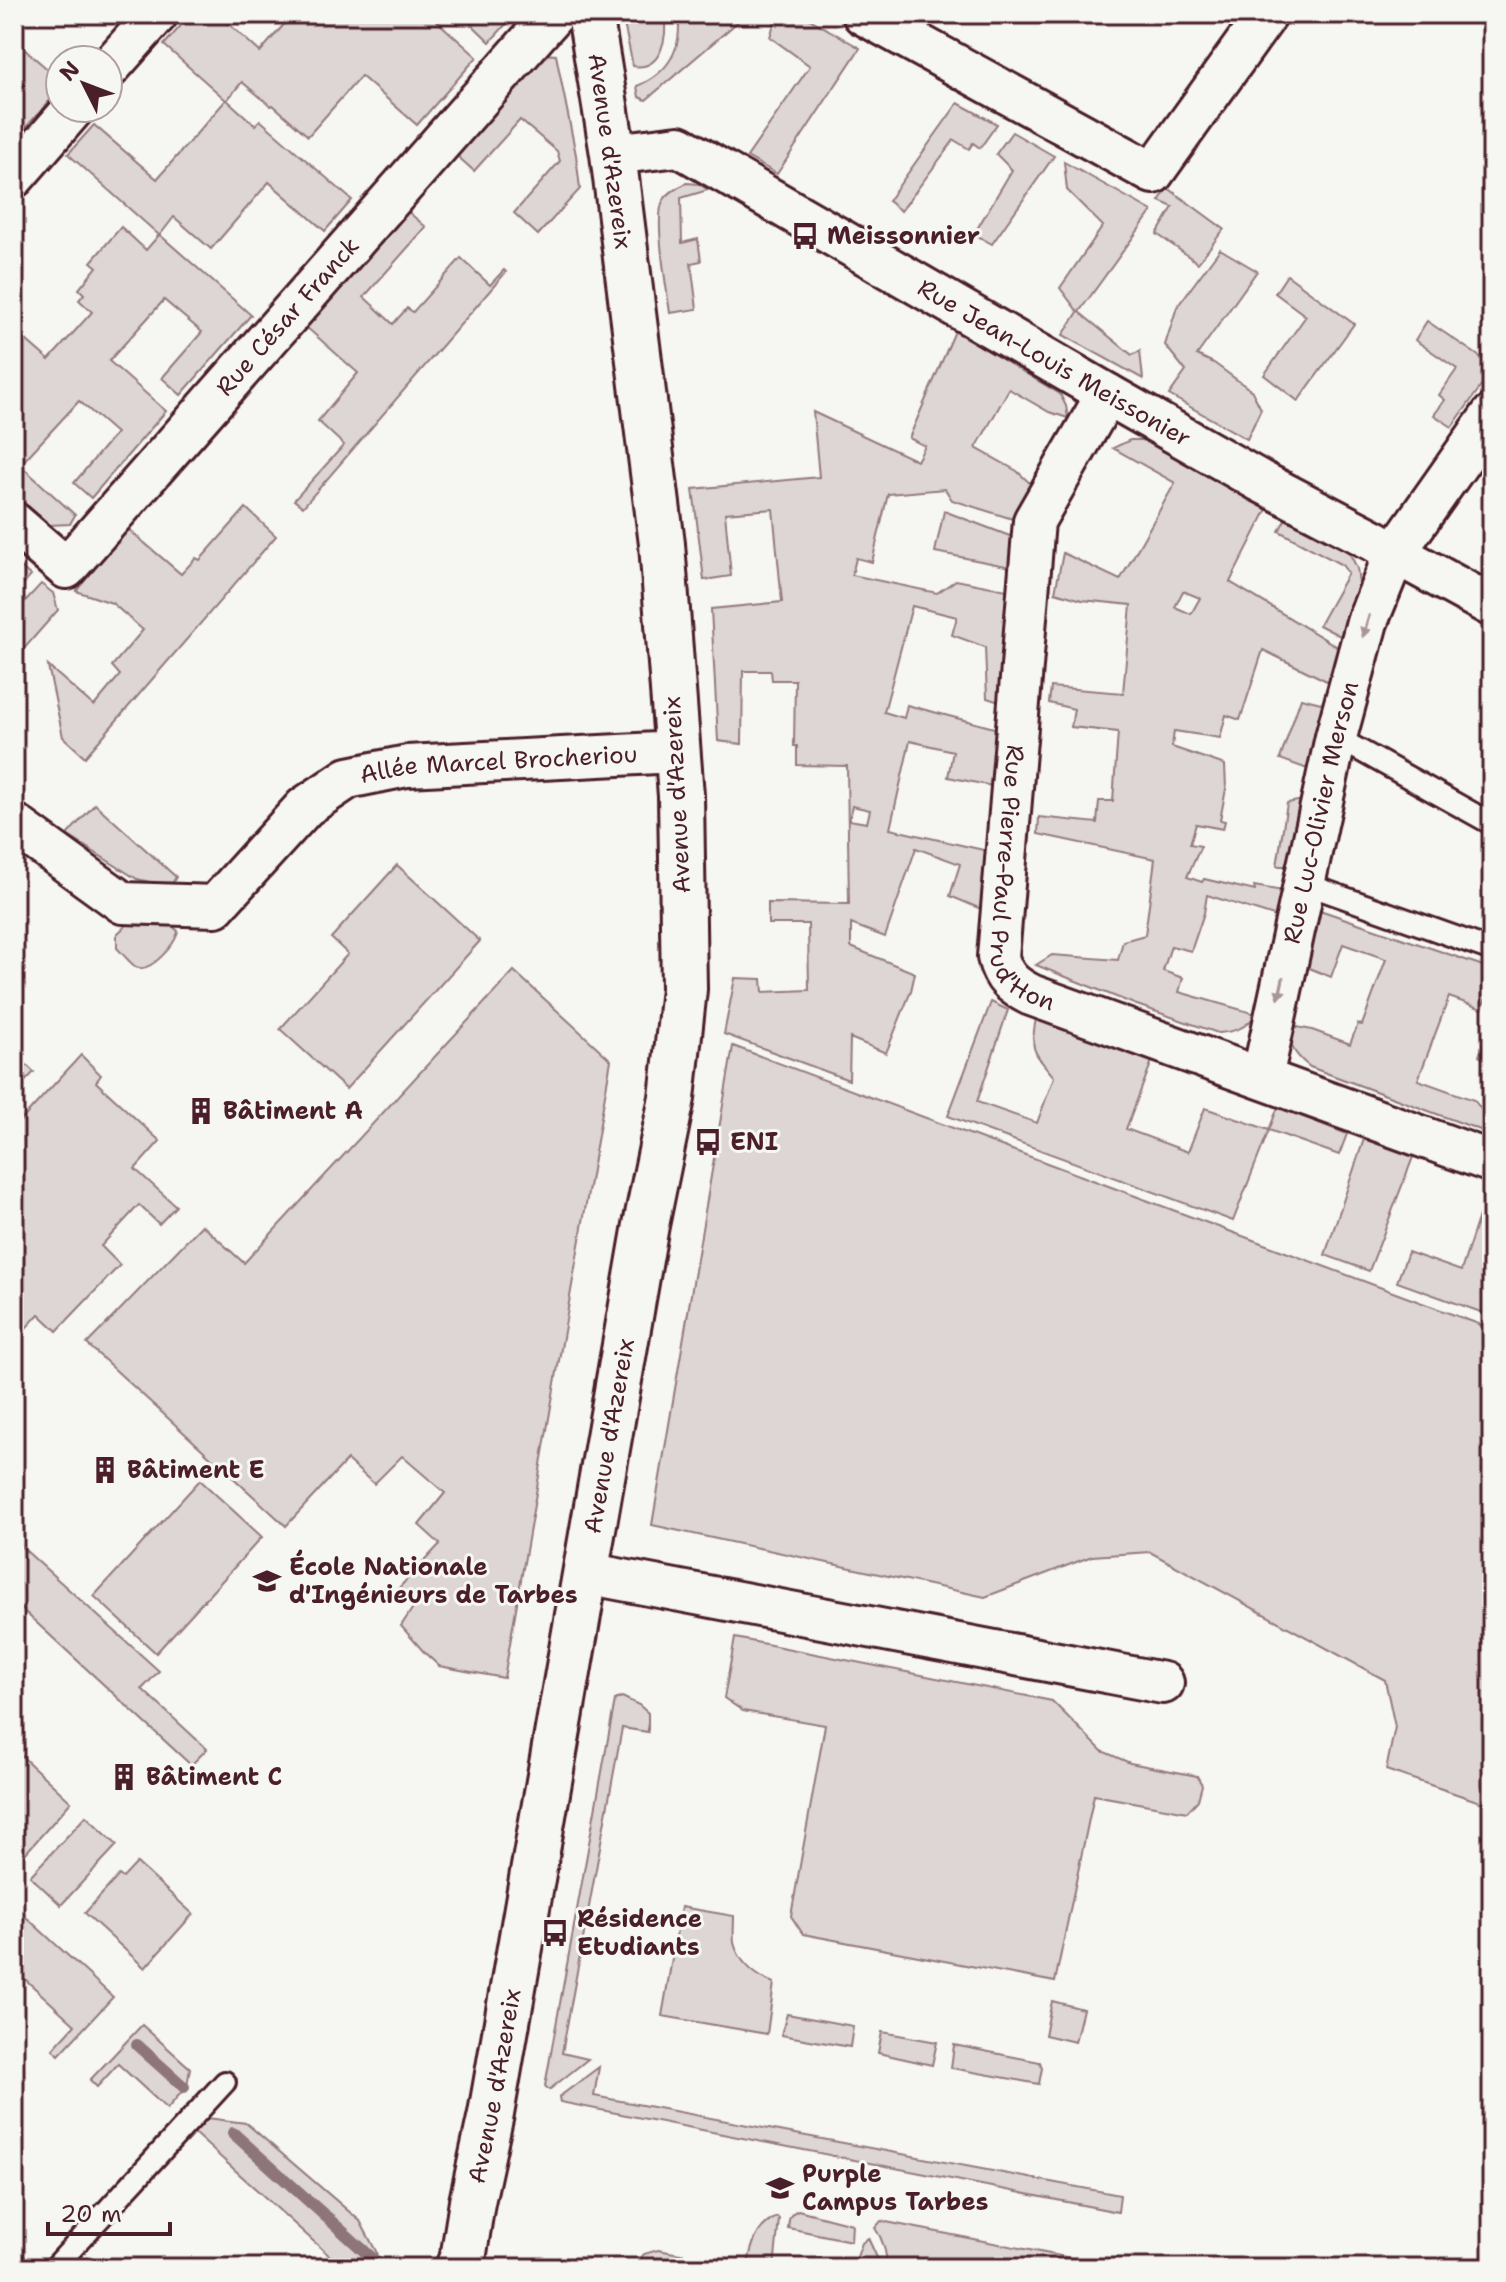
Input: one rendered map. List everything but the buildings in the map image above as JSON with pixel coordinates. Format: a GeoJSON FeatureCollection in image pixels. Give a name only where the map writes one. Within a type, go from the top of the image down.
{"type":"FeatureCollection","features":[{"type":"Feature","properties":{"kind":"main road","name":"Avenue d'Azereix"},"geometry":{"type":"LineString","coordinates":[[458,2268],[464,2253],[491,2114],[646,1225],[672,1098],[684,989],[681,796],[662,544],[613,154],[590,14]]}},
{"type":"Feature","properties":{"kind":"street"},"geometry":{"type":"LineString","coordinates":[[124,51],[157,14]]}},
{"type":"Feature","properties":{"kind":"street","name":"Rue César Franck"},"geometry":{"type":"LineString","coordinates":[[14,523],[66,568],[554,14]]}},
{"type":"Feature","properties":{"kind":"street"},"geometry":{"type":"LineString","coordinates":[[863,14],[1153,173],[1267,14]]}},
{"type":"Feature","properties":{"kind":"street"},"geometry":{"type":"LineString","coordinates":[[14,177],[60,124]]}},
{"type":"Feature","properties":{"kind":"street","name":"Rue Jean-Louis Meissonier"},"geometry":{"type":"LineString","coordinates":[[613,154],[679,146],[1260,481],[1492,606]]}},
{"type":"Feature","properties":{"kind":"street","name":"Rue Pierre-Paul Prud'Hon"},"geometry":{"type":"LineString","coordinates":[[1107,394],[1034,521],[998,957],[1001,969],[1007,980],[1031,995],[1492,1162]]}},
{"type":"Feature","properties":{"kind":"street","name":"Rue Luc-Olivier Merson"},"geometry":{"type":"LineString","coordinates":[[1262,1078],[1336,737],[1367,622],[1395,553],[1492,415]]}},
{"type":"Feature","properties":{"kind":"street","name":"Allée Marcel Brocheriou"},"geometry":{"type":"LineString","coordinates":[[14,824],[123,903],[215,906],[305,807],[348,778],[407,766],[676,752]]}},
{"type":"Feature","properties":{"kind":"street"},"geometry":{"type":"LineString","coordinates":[[586,1573],[1163,1683]]}},
{"type":"Feature","properties":{"kind":"lane"},"geometry":{"type":"LineString","coordinates":[[1336,737],[1492,824]]}},
{"type":"Feature","properties":{"kind":"lane"},"geometry":{"type":"LineString","coordinates":[[1303,883],[1492,950]]}},
{"type":"Feature","properties":{"kind":"lane"},"geometry":{"type":"LineString","coordinates":[[55,2268],[225,2082]]}},
{"type":"Feature","properties":{"kind":"shaded area"},"geometry":{"type":"Polygon","coordinates":[[[191,14],[218,14],[260,52],[293,14],[429,14],[477,57],[417,125],[361,76],[308,136],[242,82],[227,100],[255,125],[260,120],[352,200],[325,231],[269,182],[211,249],[174,217],[160,235],[251,315],[181,395],[162,378],[202,332],[164,300],[109,361],[166,411],[91,498],[74,483],[116,433],[79,401],[20,465],[75,515],[70,524],[49,525],[14,494],[14,340],[19,334],[49,360],[92,312],[79,300],[84,294],[79,289],[97,267],[91,262],[121,227],[146,250],[159,235],[68,154],[94,125],[157,179],[226,100],[164,45],[191,14]]]}},
{"type":"Feature","properties":{"kind":"shaded area"},"geometry":{"type":"Polygon","coordinates":[[[461,14],[515,14],[490,42],[461,14]]]}},
{"type":"Feature","properties":{"kind":"shaded area"},"geometry":{"type":"Polygon","coordinates":[[[622,14],[664,14],[664,41],[657,58],[651,63],[633,66],[622,14]]]}},
{"type":"Feature","properties":{"kind":"shaded area"},"geometry":{"type":"Polygon","coordinates":[[[678,14],[747,14],[646,100],[639,97],[637,86],[658,74],[671,58],[678,38],[678,14]]]}},
{"type":"Feature","properties":{"kind":"shaded area"},"geometry":{"type":"Polygon","coordinates":[[[777,14],[801,14],[860,48],[777,174],[747,157],[810,66],[770,37],[777,14]]]}},
{"type":"Feature","properties":{"kind":"shaded area"},"geometry":{"type":"Polygon","coordinates":[[[14,40],[44,66],[44,107],[14,141],[14,40]]]}},
{"type":"Feature","properties":{"kind":"shaded area"},"geometry":{"type":"Polygon","coordinates":[[[543,54],[556,55],[580,189],[538,235],[514,213],[560,161],[557,151],[520,120],[474,171],[455,154],[543,54]]]}},
{"type":"Feature","properties":{"kind":"shaded area"},"geometry":{"type":"Polygon","coordinates":[[[958,103],[997,124],[980,148],[973,143],[969,149],[954,140],[901,211],[888,201],[958,103]]]}},
{"type":"Feature","properties":{"kind":"shaded area"},"geometry":{"type":"Polygon","coordinates":[[[1012,132],[1054,156],[992,244],[974,234],[1012,170],[996,154],[1012,132]]]}},
{"type":"Feature","properties":{"kind":"shaded area"},"geometry":{"type":"Polygon","coordinates":[[[1064,162],[1152,211],[1079,312],[1132,355],[1140,351],[1143,379],[1063,335],[1078,312],[1060,288],[1103,226],[1067,190],[1064,162]]]}},
{"type":"Feature","properties":{"kind":"shaded area"},"geometry":{"type":"Polygon","coordinates":[[[687,183],[699,184],[708,190],[681,198],[682,243],[698,239],[701,261],[691,263],[697,309],[670,313],[662,255],[661,210],[668,195],[687,183]]]}},
{"type":"Feature","properties":{"kind":"shaded area"},"geometry":{"type":"Polygon","coordinates":[[[1168,188],[1224,229],[1198,263],[1157,234],[1173,207],[1159,201],[1168,188]]]}},
{"type":"Feature","properties":{"kind":"shaded area"},"geometry":{"type":"Polygon","coordinates":[[[406,210],[426,227],[364,297],[393,324],[407,308],[413,312],[461,258],[490,285],[504,270],[506,272],[303,507],[294,500],[344,445],[318,421],[358,373],[305,326],[406,210]]]}},
{"type":"Feature","properties":{"kind":"shaded area"},"geometry":{"type":"Polygon","coordinates":[[[1220,249],[1257,271],[1197,355],[1214,363],[1252,391],[1261,409],[1247,439],[1169,395],[1186,371],[1165,345],[1177,307],[1220,249]]]}},
{"type":"Feature","properties":{"kind":"shaded area"},"geometry":{"type":"Polygon","coordinates":[[[1287,275],[1354,324],[1298,401],[1264,375],[1306,316],[1275,293],[1287,275]]]}},
{"type":"Feature","properties":{"kind":"shaded area"},"geometry":{"type":"Polygon","coordinates":[[[1427,321],[1492,365],[1492,371],[1452,427],[1434,415],[1445,400],[1439,395],[1457,369],[1415,340],[1427,321]]]}},
{"type":"Feature","properties":{"kind":"shaded area"},"geometry":{"type":"Polygon","coordinates":[[[955,331],[1060,394],[1068,418],[1049,412],[1009,389],[976,448],[1017,471],[1034,487],[1019,521],[952,500],[945,489],[888,494],[872,562],[856,558],[852,575],[937,593],[956,580],[1007,590],[1008,609],[999,702],[987,698],[985,647],[952,635],[957,617],[912,606],[884,712],[904,718],[907,705],[998,729],[992,786],[948,777],[953,751],[910,741],[890,829],[988,851],[981,909],[950,896],[960,864],[916,848],[885,937],[851,924],[851,947],[915,973],[886,1053],[850,1038],[849,1080],[724,1034],[735,978],[762,979],[763,992],[809,990],[808,924],[768,924],[768,903],[849,904],[847,766],[797,765],[797,746],[794,746],[795,680],[772,680],[771,671],[743,671],[742,744],[718,741],[711,609],[782,602],[773,509],[725,513],[731,576],[704,580],[693,489],[819,477],[813,412],[917,461],[925,446],[909,438],[955,331]],[[852,806],[849,820],[867,823],[870,810],[852,806]]]}},
{"type":"Feature","properties":{"kind":"shaded area"},"geometry":{"type":"Polygon","coordinates":[[[1130,440],[1153,443],[1267,509],[1230,582],[1341,649],[1329,682],[1263,650],[1240,720],[1226,715],[1220,738],[1174,731],[1172,747],[1225,765],[1226,789],[1220,820],[1225,821],[1223,829],[1196,824],[1190,844],[1201,846],[1187,877],[1255,891],[1254,886],[1283,891],[1277,917],[1207,895],[1191,951],[1171,946],[1163,971],[1183,978],[1179,992],[1256,1014],[1244,1026],[1229,1032],[1218,1033],[1134,1004],[1036,965],[1052,955],[1118,960],[1123,941],[1145,935],[1155,859],[1038,834],[1039,817],[1097,823],[1099,801],[1113,801],[1118,732],[1071,727],[1074,709],[1049,703],[1051,687],[1123,693],[1131,605],[1082,600],[1055,592],[1063,553],[1120,580],[1175,483],[1113,448],[1130,440]],[[1183,591],[1175,607],[1191,614],[1200,598],[1183,591]]]}},
{"type":"Feature","properties":{"kind":"shaded area"},"geometry":{"type":"Polygon","coordinates":[[[246,508],[276,536],[85,757],[63,737],[48,666],[94,706],[120,675],[112,666],[143,630],[112,603],[76,591],[128,529],[181,574],[196,558],[200,560],[246,508]]]}},
{"type":"Feature","properties":{"kind":"shaded area"},"geometry":{"type":"Polygon","coordinates":[[[944,511],[1015,538],[1011,567],[935,552],[944,511]]]}},
{"type":"Feature","properties":{"kind":"shaded area"},"geometry":{"type":"Polygon","coordinates":[[[1286,518],[1349,552],[1357,568],[1361,597],[1344,638],[1319,625],[1348,573],[1342,565],[1279,531],[1286,518]]]}},
{"type":"Feature","properties":{"kind":"shaded area"},"geometry":{"type":"Polygon","coordinates":[[[14,561],[31,576],[14,594],[14,561]]]}},
{"type":"Feature","properties":{"kind":"shaded area"},"geometry":{"type":"Polygon","coordinates":[[[41,584],[53,593],[58,610],[14,660],[14,613],[41,584]]]}},
{"type":"Feature","properties":{"kind":"shaded area"},"geometry":{"type":"Polygon","coordinates":[[[1301,698],[1325,704],[1310,770],[1280,759],[1301,698]]]}},
{"type":"Feature","properties":{"kind":"shaded area"},"geometry":{"type":"Polygon","coordinates":[[[1303,800],[1288,866],[1277,866],[1287,803],[1303,800]]]}},
{"type":"Feature","properties":{"kind":"shaded area"},"geometry":{"type":"Polygon","coordinates":[[[95,804],[176,877],[173,882],[167,886],[137,879],[67,835],[95,804]]]}},
{"type":"Feature","properties":{"kind":"shaded area"},"geometry":{"type":"Polygon","coordinates":[[[397,865],[480,941],[346,1089],[280,1029],[348,954],[331,938],[397,865]]]}},
{"type":"Feature","properties":{"kind":"shaded area"},"geometry":{"type":"Polygon","coordinates":[[[1311,907],[1492,969],[1492,982],[1482,1009],[1449,997],[1418,1080],[1474,1100],[1484,1113],[1483,1131],[1310,1067],[1296,1054],[1287,1025],[1312,1030],[1350,1044],[1358,1024],[1362,1025],[1386,959],[1343,944],[1331,977],[1299,964],[1311,907]]]}},
{"type":"Feature","properties":{"kind":"shaded area"},"geometry":{"type":"Polygon","coordinates":[[[131,921],[171,925],[178,931],[168,950],[155,962],[142,968],[136,967],[117,948],[117,934],[131,921]]]}},
{"type":"Feature","properties":{"kind":"shaded area"},"geometry":{"type":"Polygon","coordinates":[[[514,971],[611,1060],[504,1678],[439,1666],[401,1626],[414,1606],[397,1590],[440,1544],[419,1525],[445,1493],[402,1456],[374,1484],[347,1460],[286,1526],[87,1344],[202,1225],[244,1263],[514,971]]]}},
{"type":"Feature","properties":{"kind":"shaded area"},"geometry":{"type":"Polygon","coordinates":[[[991,1002],[1008,1010],[977,1102],[1037,1123],[1054,1077],[1035,1051],[1036,1019],[1152,1061],[1126,1129],[1188,1152],[1205,1108],[1269,1130],[1233,1221],[948,1116],[991,1002]]]}},
{"type":"Feature","properties":{"kind":"shaded area"},"geometry":{"type":"Polygon","coordinates":[[[1492,1020],[1492,1067],[1479,1056],[1492,1020]]]}},
{"type":"Feature","properties":{"kind":"shaded area"},"geometry":{"type":"Polygon","coordinates":[[[733,1046],[1492,1329],[1492,1806],[1386,1770],[1395,1727],[1385,1680],[1150,1552],[1092,1556],[985,1597],[652,1525],[733,1046]]]}},
{"type":"Feature","properties":{"kind":"shaded area"},"geometry":{"type":"Polygon","coordinates":[[[14,1053],[34,1072],[14,1093],[14,1053]]]}},
{"type":"Feature","properties":{"kind":"shaded area"},"geometry":{"type":"Polygon","coordinates":[[[81,1055],[101,1075],[96,1082],[160,1141],[135,1169],[176,1206],[159,1224],[139,1205],[101,1246],[120,1265],[57,1331],[39,1314],[14,1341],[14,1128],[81,1055]]]}},
{"type":"Feature","properties":{"kind":"shaded area"},"geometry":{"type":"Polygon","coordinates":[[[1278,1107],[1347,1134],[1339,1155],[1269,1130],[1278,1107]]]}},
{"type":"Feature","properties":{"kind":"shaded area"},"geometry":{"type":"Polygon","coordinates":[[[1364,1139],[1413,1157],[1369,1271],[1325,1255],[1364,1139]]]}},
{"type":"Feature","properties":{"kind":"shaded area"},"geometry":{"type":"Polygon","coordinates":[[[1489,1185],[1492,1186],[1492,1316],[1397,1282],[1408,1252],[1461,1271],[1489,1185]]]}},
{"type":"Feature","properties":{"kind":"shaded area"},"geometry":{"type":"Polygon","coordinates":[[[200,1480],[262,1537],[156,1653],[94,1596],[200,1480]]]}},
{"type":"Feature","properties":{"kind":"shaded area"},"geometry":{"type":"Polygon","coordinates":[[[14,1540],[159,1671],[142,1689],[207,1749],[191,1765],[14,1602],[14,1540]]]}},
{"type":"Feature","properties":{"kind":"shaded area"},"geometry":{"type":"Polygon","coordinates":[[[735,1638],[1052,1701],[1102,1751],[1130,1763],[1197,1776],[1202,1785],[1198,1800],[1187,1812],[1094,1795],[1055,1982],[803,1934],[791,1916],[825,1725],[743,1711],[724,1698],[735,1638]]]}},
{"type":"Feature","properties":{"kind":"shaded area"},"geometry":{"type":"Polygon","coordinates":[[[622,1697],[648,1713],[648,1732],[622,1728],[562,2053],[588,2059],[549,2090],[545,2086],[615,1700],[622,1697]]]}},
{"type":"Feature","properties":{"kind":"shaded area"},"geometry":{"type":"Polygon","coordinates":[[[14,1749],[71,1802],[16,1864],[14,1862],[14,1749]]]}},
{"type":"Feature","properties":{"kind":"shaded area"},"geometry":{"type":"Polygon","coordinates":[[[86,1816],[117,1845],[61,1905],[30,1876],[86,1816]]]}},
{"type":"Feature","properties":{"kind":"shaded area"},"geometry":{"type":"Polygon","coordinates":[[[137,1863],[193,1914],[145,1968],[85,1913],[119,1875],[123,1878],[137,1863]]]}},
{"type":"Feature","properties":{"kind":"shaded area"},"geometry":{"type":"Polygon","coordinates":[[[14,1906],[113,1997],[59,2055],[53,2049],[75,2025],[14,1969],[14,1906]]]}},
{"type":"Feature","properties":{"kind":"shaded area"},"geometry":{"type":"Polygon","coordinates":[[[681,1907],[734,1916],[734,1943],[740,1956],[755,1973],[774,1983],[767,2034],[662,2016],[681,1907]]]}},
{"type":"Feature","properties":{"kind":"shaded area"},"geometry":{"type":"Polygon","coordinates":[[[1052,2001],[1083,2009],[1075,2042],[1045,2035],[1052,2001]]]}},
{"type":"Feature","properties":{"kind":"shaded area"},"geometry":{"type":"Polygon","coordinates":[[[787,2014],[853,2026],[850,2047],[781,2035],[787,2014]]]}},
{"type":"Feature","properties":{"kind":"shaded area"},"geometry":{"type":"Polygon","coordinates":[[[142,2025],[190,2068],[187,2086],[167,2109],[118,2064],[97,2087],[90,2080],[142,2025]]]}},
{"type":"Feature","properties":{"kind":"shaded area"},"geometry":{"type":"Polygon","coordinates":[[[882,2032],[937,2042],[932,2065],[878,2053],[882,2032]]]}},
{"type":"Feature","properties":{"kind":"shaded area"},"geometry":{"type":"Polygon","coordinates":[[[954,2045],[1040,2062],[1039,2084],[951,2068],[954,2045]]]}},
{"type":"Feature","properties":{"kind":"shaded area"},"geometry":{"type":"Polygon","coordinates":[[[599,2067],[594,2096],[1120,2195],[1118,2212],[560,2102],[559,2097],[599,2067]]]}},
{"type":"Feature","properties":{"kind":"shaded area"},"geometry":{"type":"Polygon","coordinates":[[[207,2118],[246,2123],[360,2221],[377,2253],[363,2268],[343,2268],[194,2133],[207,2118]]]}},
{"type":"Feature","properties":{"kind":"shaded area"},"geometry":{"type":"Polygon","coordinates":[[[798,2210],[852,2224],[851,2241],[788,2228],[790,2217],[798,2210]]]}},
{"type":"Feature","properties":{"kind":"shaded area"},"geometry":{"type":"Polygon","coordinates":[[[777,2217],[774,2268],[747,2268],[759,2232],[777,2217]]]}},
{"type":"Feature","properties":{"kind":"shaded area"},"geometry":{"type":"Polygon","coordinates":[[[881,2221],[1121,2268],[887,2268],[884,2247],[875,2228],[881,2221]]]}},
{"type":"Feature","properties":{"kind":"shaded area"},"geometry":{"type":"Polygon","coordinates":[[[868,2238],[879,2262],[878,2268],[853,2268],[862,2243],[868,2238]]]}},
{"type":"Feature","properties":{"kind":"shaded area"},"geometry":{"type":"Polygon","coordinates":[[[658,2250],[730,2263],[729,2268],[639,2268],[637,2263],[644,2254],[658,2250]]]}},
{"type":"Feature","properties":{"kind":"waterway"},"geometry":{"type":"LineString","coordinates":[[137,2045],[184,2087]]}},
{"type":"Feature","properties":{"kind":"waterway"},"geometry":{"type":"LineString","coordinates":[[233,2133],[382,2267]]}},
{"type":"Feature","properties":{"kind":"place","name":"Meissonnier"},"geometry":{"type":"Point","coordinates":[805,236]}},
{"type":"Feature","properties":{"kind":"place","name":"Bâtiment A"},"geometry":{"type":"Point","coordinates":[201,1111]}},
{"type":"Feature","properties":{"kind":"place","name":"ENI"},"geometry":{"type":"Point","coordinates":[708,1142]}},
{"type":"Feature","properties":{"kind":"place","name":"Bâtiment E"},"geometry":{"type":"Point","coordinates":[105,1470]}},
{"type":"Feature","properties":{"kind":"place","name":"École Nationale d'Ingénieurs de Tarbes"},"geometry":{"type":"Point","coordinates":[267,1581]}},
{"type":"Feature","properties":{"kind":"place","name":"Bâtiment C"},"geometry":{"type":"Point","coordinates":[124,1777]}},
{"type":"Feature","properties":{"kind":"place","name":"Résidence Etudiants"},"geometry":{"type":"Point","coordinates":[555,1933]}},
{"type":"Feature","properties":{"kind":"place","name":"Purple Campus Tarbes"},"geometry":{"type":"Point","coordinates":[780,2188]}}]}
